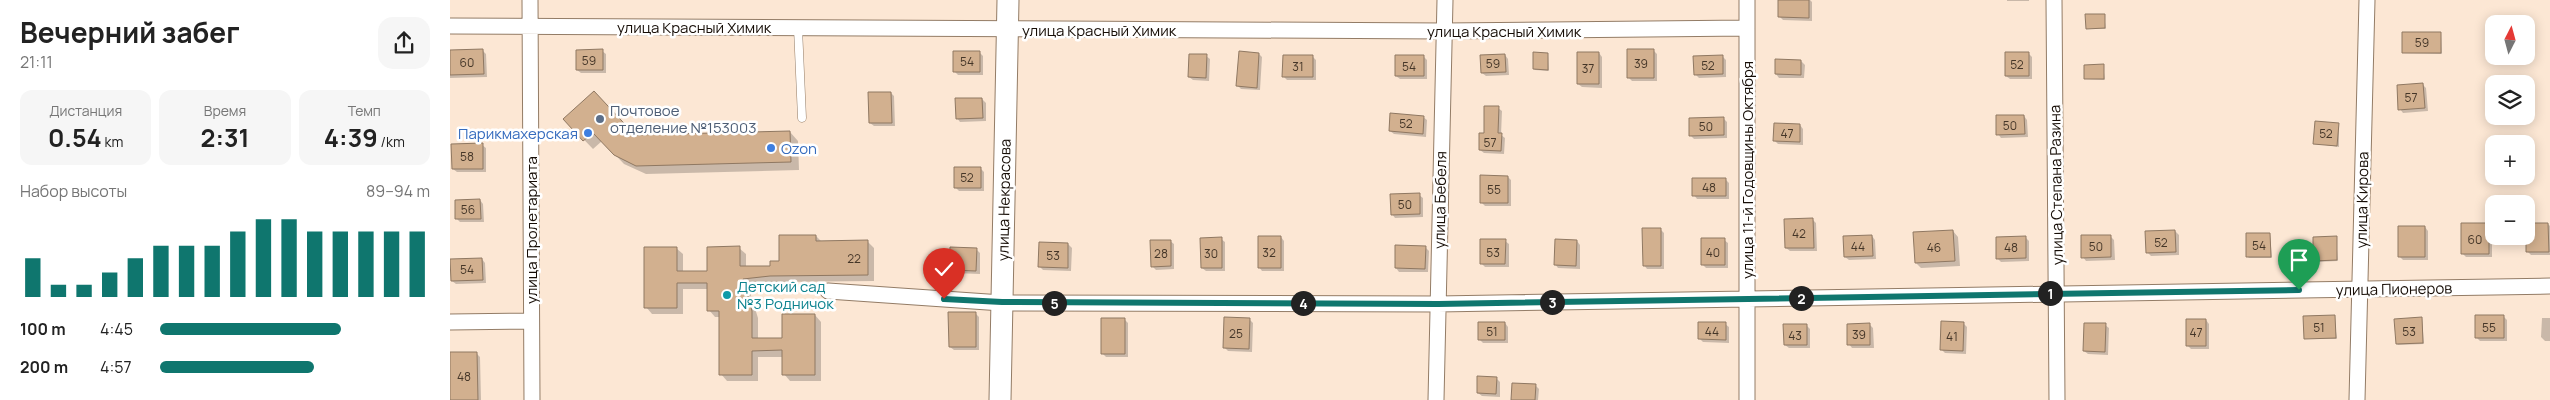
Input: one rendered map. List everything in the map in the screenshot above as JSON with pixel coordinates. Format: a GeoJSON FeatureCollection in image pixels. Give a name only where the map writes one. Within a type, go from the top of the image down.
{"type":"FeatureCollection","features":[{"type":"Feature","properties":{"kind":"street","name":"улица Пролетариата"},"geometry":{"type":"LineString","coordinates":[[530,0],[532,400]]}},
{"type":"Feature","properties":{"kind":"street","name":"улица Некрасова"},"geometry":{"type":"LineString","coordinates":[[1000,400],[1008,0]]}},
{"type":"Feature","properties":{"kind":"street","name":"улица Бебеля"},"geometry":{"type":"LineString","coordinates":[[1436,400],[1445,0]]}},
{"type":"Feature","properties":{"kind":"street","name":"улица 11-й Годовщины Октября"},"geometry":{"type":"LineString","coordinates":[[1747,0],[1747,400]]}},
{"type":"Feature","properties":{"kind":"street","name":"улица Степана Разина"},"geometry":{"type":"LineString","coordinates":[[2054,0],[2057,400]]}},
{"type":"Feature","properties":{"kind":"street","name":"улица Кирова"},"geometry":{"type":"LineString","coordinates":[[2357,400],[2367,0]]}},
{"type":"Feature","properties":{"kind":"street","name":"улица Красный Химик"},"geometry":{"type":"LineString","coordinates":[[450,26],[1444,31],[1747,28]]}},
{"type":"Feature","properties":{"kind":"street","name":"улица Пионеров"},"geometry":{"type":"LineString","coordinates":[[828,291],[1002,302],[1438,304],[2550,286]]}},
{"type":"Feature","properties":{"kind":"street"},"geometry":{"type":"LineString","coordinates":[[450,322],[531,321]]}},
{"type":"Feature","properties":{"kind":"lane"},"geometry":{"type":"LineString","coordinates":[[798,28],[802,118]]}},
{"type":"Feature","properties":{"kind":"building"},"geometry":{"type":"Polygon","coordinates":[[[1778,0],[1809,0],[1809,18],[1778,17],[1778,0]]]}},
{"type":"Feature","properties":{"kind":"building"},"geometry":{"type":"Polygon","coordinates":[[[2085,14],[2105,14],[2105,28],[2086,29],[2085,14]]]}},
{"type":"Feature","properties":{"kind":"building"},"geometry":{"type":"Polygon","coordinates":[[[2402,32],[2441,32],[2441,53],[2402,53],[2402,32]]]}},
{"type":"Feature","properties":{"kind":"building"},"geometry":{"type":"Polygon","coordinates":[[[483,49],[484,74],[450,75],[450,50],[483,49]]]}},
{"type":"Feature","properties":{"kind":"building"},"geometry":{"type":"Polygon","coordinates":[[[603,49],[603,70],[576,70],[576,50],[603,49]]]}},
{"type":"Feature","properties":{"kind":"building"},"geometry":{"type":"Polygon","coordinates":[[[1627,49],[1654,49],[1654,78],[1627,78],[1627,49]]]}},
{"type":"Feature","properties":{"kind":"building"},"geometry":{"type":"Polygon","coordinates":[[[953,51],[980,51],[980,72],[953,72],[953,51]]]}},
{"type":"Feature","properties":{"kind":"building"},"geometry":{"type":"Polygon","coordinates":[[[1239,51],[1259,53],[1257,88],[1236,86],[1239,51]]]}},
{"type":"Feature","properties":{"kind":"building"},"geometry":{"type":"Polygon","coordinates":[[[1533,52],[1548,53],[1548,70],[1533,69],[1533,52]]]}},
{"type":"Feature","properties":{"kind":"building"},"geometry":{"type":"Polygon","coordinates":[[[1577,52],[1599,52],[1599,84],[1577,84],[1577,52]]]}},
{"type":"Feature","properties":{"kind":"building"},"geometry":{"type":"Polygon","coordinates":[[[2005,52],[2029,52],[2029,76],[2005,76],[2005,52]]]}},
{"type":"Feature","properties":{"kind":"building"},"geometry":{"type":"Polygon","coordinates":[[[1189,54],[1207,54],[1206,78],[1188,77],[1189,54]]]}},
{"type":"Feature","properties":{"kind":"building"},"geometry":{"type":"Polygon","coordinates":[[[1505,54],[1506,72],[1481,73],[1480,55],[1505,54]]]}},
{"type":"Feature","properties":{"kind":"building"},"geometry":{"type":"Polygon","coordinates":[[[1283,55],[1313,55],[1313,77],[1282,77],[1283,55]]]}},
{"type":"Feature","properties":{"kind":"building"},"geometry":{"type":"Polygon","coordinates":[[[1395,55],[1424,55],[1424,76],[1395,76],[1395,55]]]}},
{"type":"Feature","properties":{"kind":"building"},"geometry":{"type":"Polygon","coordinates":[[[1723,55],[1723,74],[1694,75],[1693,56],[1723,55]]]}},
{"type":"Feature","properties":{"kind":"building"},"geometry":{"type":"Polygon","coordinates":[[[1775,59],[1801,60],[1801,75],[1775,74],[1775,59]]]}},
{"type":"Feature","properties":{"kind":"building"},"geometry":{"type":"Polygon","coordinates":[[[2104,64],[2104,79],[2084,79],[2084,65],[2104,64]]]}},
{"type":"Feature","properties":{"kind":"building"},"geometry":{"type":"Polygon","coordinates":[[[2423,83],[2425,108],[2398,110],[2397,85],[2423,83]]]}},
{"type":"Feature","properties":{"kind":"building"},"geometry":{"type":"Polygon","coordinates":[[[594,91],[635,135],[790,131],[791,162],[636,166],[614,155],[593,133],[583,141],[563,119],[594,91]]]}},
{"type":"Feature","properties":{"kind":"building"},"geometry":{"type":"Polygon","coordinates":[[[868,92],[891,92],[892,123],[869,123],[868,92]]]}},
{"type":"Feature","properties":{"kind":"building"},"geometry":{"type":"Polygon","coordinates":[[[955,98],[982,98],[983,118],[956,119],[955,98]]]}},
{"type":"Feature","properties":{"kind":"building"},"geometry":{"type":"Polygon","coordinates":[[[1484,106],[1499,106],[1498,133],[1502,133],[1501,151],[1479,150],[1479,133],[1484,133],[1484,106]]]}},
{"type":"Feature","properties":{"kind":"building"},"geometry":{"type":"Polygon","coordinates":[[[1390,113],[1424,116],[1423,134],[1389,131],[1390,113]]]}},
{"type":"Feature","properties":{"kind":"building"},"geometry":{"type":"Polygon","coordinates":[[[1996,115],[2024,115],[2025,134],[1996,135],[1996,115]]]}},
{"type":"Feature","properties":{"kind":"building"},"geometry":{"type":"Polygon","coordinates":[[[1724,117],[1724,135],[1689,136],[1689,118],[1724,117]]]}},
{"type":"Feature","properties":{"kind":"building"},"geometry":{"type":"Polygon","coordinates":[[[2315,121],[2339,123],[2337,146],[2313,144],[2315,121]]]}},
{"type":"Feature","properties":{"kind":"building"},"geometry":{"type":"Polygon","coordinates":[[[1774,123],[1800,124],[1800,142],[1773,141],[1774,123]]]}},
{"type":"Feature","properties":{"kind":"building"},"geometry":{"type":"Polygon","coordinates":[[[483,143],[483,169],[452,169],[451,144],[483,143]]]}},
{"type":"Feature","properties":{"kind":"building"},"geometry":{"type":"Polygon","coordinates":[[[954,167],[981,167],[981,188],[954,188],[954,167]]]}},
{"type":"Feature","properties":{"kind":"building"},"geometry":{"type":"Polygon","coordinates":[[[1480,175],[1508,176],[1508,203],[1480,203],[1480,175]]]}},
{"type":"Feature","properties":{"kind":"building"},"geometry":{"type":"Polygon","coordinates":[[[1692,178],[1726,178],[1726,196],[1692,196],[1692,178]]]}},
{"type":"Feature","properties":{"kind":"building"},"geometry":{"type":"Polygon","coordinates":[[[1420,193],[1420,214],[1391,215],[1390,194],[1420,193]]]}},
{"type":"Feature","properties":{"kind":"building"},"geometry":{"type":"Polygon","coordinates":[[[480,199],[481,219],[455,219],[455,200],[480,199]]]}},
{"type":"Feature","properties":{"kind":"building"},"geometry":{"type":"Polygon","coordinates":[[[1813,218],[1814,248],[1785,248],[1784,219],[1813,218]]]}},
{"type":"Feature","properties":{"kind":"building"},"geometry":{"type":"Polygon","coordinates":[[[2461,223],[2485,223],[2485,245],[2489,245],[2489,254],[2461,254],[2461,223]]]}},
{"type":"Feature","properties":{"kind":"building"},"geometry":{"type":"Polygon","coordinates":[[[2535,223],[2548,223],[2549,252],[2526,252],[2526,245],[2535,245],[2535,223]]]}},
{"type":"Feature","properties":{"kind":"building"},"geometry":{"type":"Polygon","coordinates":[[[2398,226],[2425,226],[2425,257],[2398,257],[2398,226]]]}},
{"type":"Feature","properties":{"kind":"building"},"geometry":{"type":"Polygon","coordinates":[[[1642,228],[1661,228],[1661,266],[1643,266],[1642,228]]]}},
{"type":"Feature","properties":{"kind":"building"},"geometry":{"type":"Polygon","coordinates":[[[1953,230],[1955,261],[1915,263],[1913,232],[1953,230]]]}},
{"type":"Feature","properties":{"kind":"building"},"geometry":{"type":"Polygon","coordinates":[[[2175,230],[2176,252],[2146,253],[2145,231],[2175,230]]]}},
{"type":"Feature","properties":{"kind":"building"},"geometry":{"type":"Polygon","coordinates":[[[2246,233],[2270,233],[2271,257],[2246,257],[2246,233]]]}},
{"type":"Feature","properties":{"kind":"building","name":"Детский сад №3 Родничок"},"geometry":{"type":"Polygon","coordinates":[[[779,235],[816,235],[816,241],[868,240],[868,275],[770,276],[743,279],[752,311],[752,338],[782,338],[782,314],[815,314],[815,375],[782,375],[782,350],[752,351],[752,375],[719,375],[719,311],[707,311],[707,283],[677,283],[677,308],[644,308],[644,247],[677,247],[677,271],[707,271],[707,247],[740,246],[740,266],[770,266],[770,261],[779,261],[779,235]]]}},
{"type":"Feature","properties":{"kind":"building"},"geometry":{"type":"Polygon","coordinates":[[[1872,235],[1873,256],[1844,257],[1843,236],[1872,235]]]}},
{"type":"Feature","properties":{"kind":"building"},"geometry":{"type":"Polygon","coordinates":[[[2081,235],[2111,235],[2111,257],[2081,258],[2081,235]]]}},
{"type":"Feature","properties":{"kind":"building"},"geometry":{"type":"Polygon","coordinates":[[[1258,236],[1281,236],[1281,268],[1258,268],[1258,236]]]}},
{"type":"Feature","properties":{"kind":"building"},"geometry":{"type":"Polygon","coordinates":[[[2026,236],[2026,258],[1996,259],[1996,237],[2026,236]]]}},
{"type":"Feature","properties":{"kind":"building"},"geometry":{"type":"Polygon","coordinates":[[[2337,236],[2337,260],[2313,261],[2313,237],[2337,236]]]}},
{"type":"Feature","properties":{"kind":"building"},"geometry":{"type":"Polygon","coordinates":[[[1222,237],[1222,268],[1201,268],[1200,238],[1222,237]]]}},
{"type":"Feature","properties":{"kind":"building"},"geometry":{"type":"Polygon","coordinates":[[[1701,238],[1725,238],[1725,265],[1701,265],[1701,238]]]}},
{"type":"Feature","properties":{"kind":"building"},"geometry":{"type":"Polygon","coordinates":[[[1480,239],[1506,239],[1505,264],[1480,264],[1480,239]]]}},
{"type":"Feature","properties":{"kind":"building"},"geometry":{"type":"Polygon","coordinates":[[[1555,239],[1577,240],[1576,266],[1554,265],[1555,239]]]}},
{"type":"Feature","properties":{"kind":"building"},"geometry":{"type":"Polygon","coordinates":[[[1150,240],[1171,240],[1171,266],[1151,267],[1150,240]]]}},
{"type":"Feature","properties":{"kind":"building"},"geometry":{"type":"Polygon","coordinates":[[[1039,242],[1068,243],[1068,268],[1038,267],[1039,242]]]}},
{"type":"Feature","properties":{"kind":"building"},"geometry":{"type":"Polygon","coordinates":[[[1395,245],[1426,246],[1425,269],[1395,268],[1395,245]]]}},
{"type":"Feature","properties":{"kind":"building"},"geometry":{"type":"Polygon","coordinates":[[[950,247],[977,248],[976,271],[949,270],[950,247]]]}},
{"type":"Feature","properties":{"kind":"building"},"geometry":{"type":"Polygon","coordinates":[[[482,258],[483,280],[451,281],[450,259],[482,258]]]}},
{"type":"Feature","properties":{"kind":"building"},"geometry":{"type":"Polygon","coordinates":[[[948,312],[976,312],[976,347],[949,347],[948,312]]]}},
{"type":"Feature","properties":{"kind":"building"},"geometry":{"type":"Polygon","coordinates":[[[2335,315],[2336,338],[2304,339],[2303,316],[2335,315]]]}},
{"type":"Feature","properties":{"kind":"building"},"geometry":{"type":"Polygon","coordinates":[[[2475,315],[2504,315],[2504,338],[2475,338],[2475,315]]]}},
{"type":"Feature","properties":{"kind":"building"},"geometry":{"type":"Polygon","coordinates":[[[1224,317],[1250,318],[1249,349],[1223,348],[1224,317]]]}},
{"type":"Feature","properties":{"kind":"building"},"geometry":{"type":"Polygon","coordinates":[[[2422,317],[2423,343],[2396,344],[2394,319],[2422,317]]]}},
{"type":"Feature","properties":{"kind":"building"},"geometry":{"type":"Polygon","coordinates":[[[1101,318],[1125,318],[1125,354],[1101,354],[1101,318]]]}},
{"type":"Feature","properties":{"kind":"building"},"geometry":{"type":"Polygon","coordinates":[[[2186,319],[2206,319],[2206,346],[2186,346],[2186,319]]]}},
{"type":"Feature","properties":{"kind":"building"},"geometry":{"type":"Polygon","coordinates":[[[1941,321],[1964,322],[1963,351],[1940,350],[1941,321]]]}},
{"type":"Feature","properties":{"kind":"building"},"geometry":{"type":"Polygon","coordinates":[[[1478,322],[1505,322],[1505,340],[1478,340],[1478,322]]]}},
{"type":"Feature","properties":{"kind":"building"},"geometry":{"type":"Polygon","coordinates":[[[1698,322],[1726,322],[1726,340],[1698,339],[1698,322]]]}},
{"type":"Feature","properties":{"kind":"building"},"geometry":{"type":"Polygon","coordinates":[[[1870,323],[1870,345],[1847,345],[1847,324],[1870,323]]]}},
{"type":"Feature","properties":{"kind":"building"},"geometry":{"type":"Polygon","coordinates":[[[2084,323],[2106,323],[2105,352],[2083,351],[2084,323]]]}},
{"type":"Feature","properties":{"kind":"building"},"geometry":{"type":"Polygon","coordinates":[[[1783,324],[1807,324],[1807,345],[1784,345],[1783,324]]]}},
{"type":"Feature","properties":{"kind":"building"},"geometry":{"type":"Polygon","coordinates":[[[450,352],[477,352],[478,400],[450,400],[450,352]]]}},
{"type":"Feature","properties":{"kind":"building"},"geometry":{"type":"Polygon","coordinates":[[[1477,376],[1497,377],[1496,394],[1477,393],[1477,376]]]}},
{"type":"Feature","properties":{"kind":"building"},"geometry":{"type":"Polygon","coordinates":[[[1512,383],[1536,384],[1535,400],[1511,400],[1512,383]]]}},
{"type":"Feature","properties":{"kind":"place","name":"Почтовое отделение №153003"},"geometry":{"type":"Point","coordinates":[600,119]}},
{"type":"Feature","properties":{"kind":"place","name":"Парикмахерская"},"geometry":{"type":"Point","coordinates":[588,133]}},
{"type":"Feature","properties":{"kind":"place","name":"Ozon"},"geometry":{"type":"Point","coordinates":[771,148]}},
{"type":"Feature","properties":{"kind":"place","name":"Детский сад №3 Родничок"},"geometry":{"type":"Point","coordinates":[727,295]}},
{"type":"Feature","properties":{"kind":"route"},"geometry":{"type":"LineString","coordinates":[[944,299],[1002,302],[1438,304],[2299,290]]}}]}
